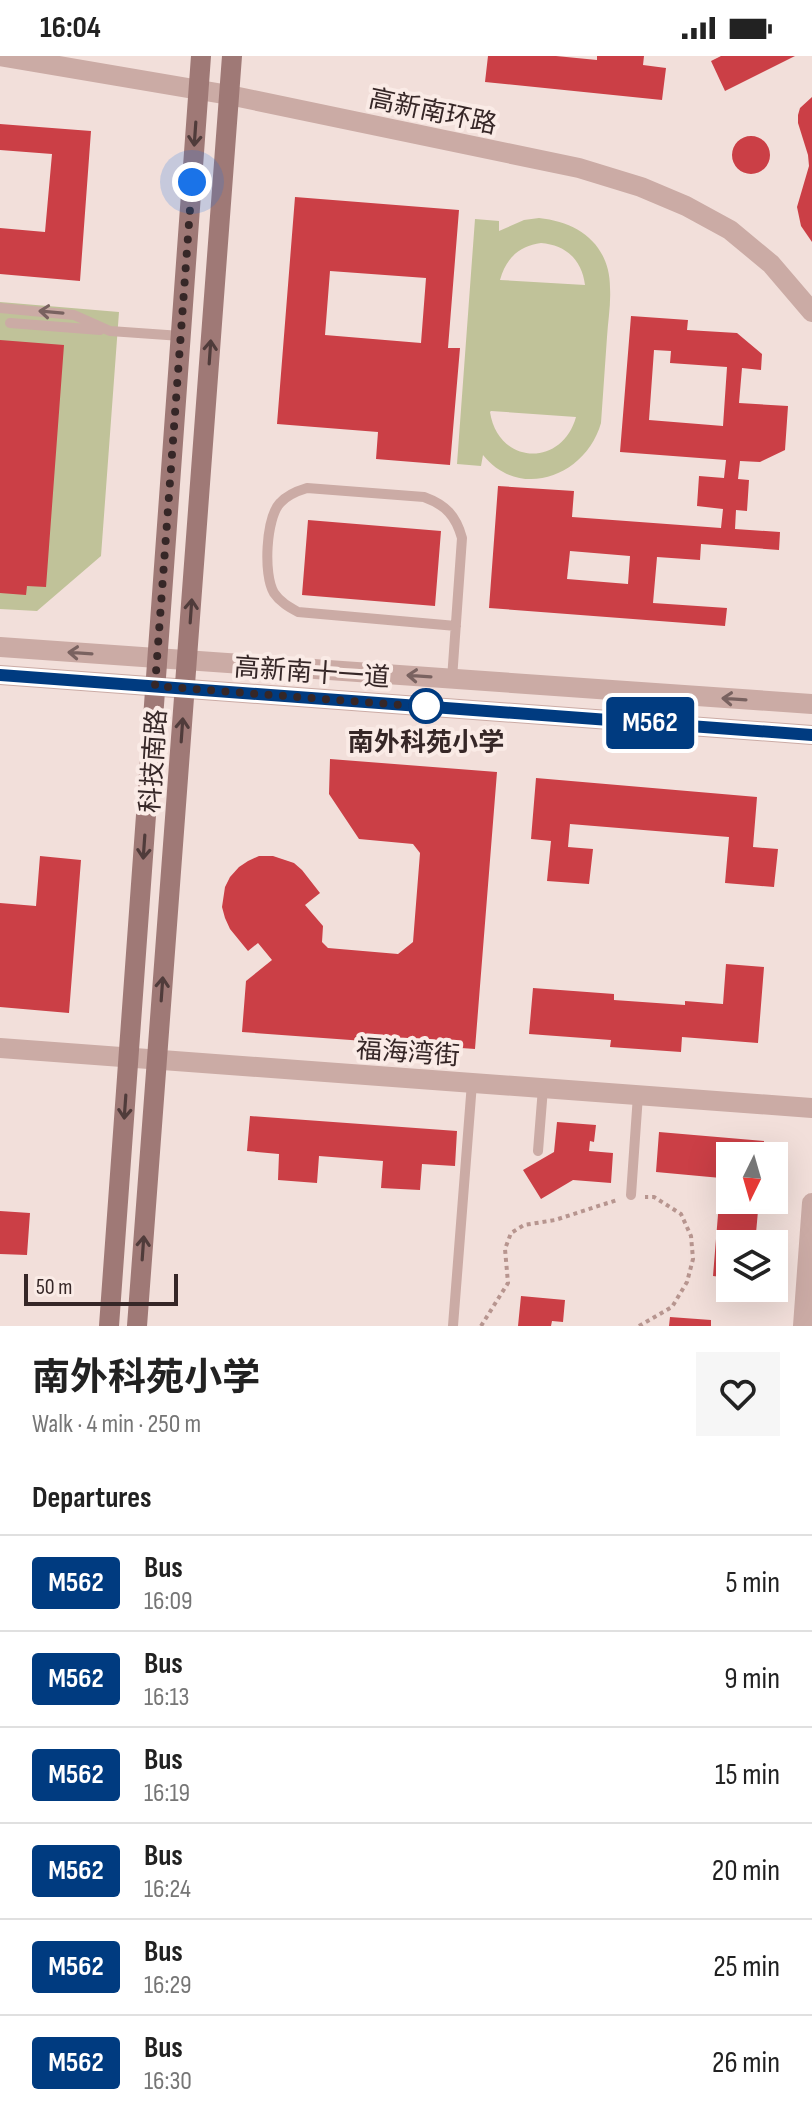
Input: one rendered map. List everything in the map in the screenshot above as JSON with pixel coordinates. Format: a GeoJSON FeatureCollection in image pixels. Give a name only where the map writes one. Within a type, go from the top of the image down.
{"type":"FeatureCollection","features":[{"type":"Feature","properties":{"kind":"main road","name":"科技南路"},"geometry":{"type":"LineString","coordinates":[[109,1326],[201,56]]}},
{"type":"Feature","properties":{"kind":"main road","name":"科技南路"},"geometry":{"type":"LineString","coordinates":[[137,1326],[232,56]]}},
{"type":"Feature","properties":{"kind":"street","name":"高新南环路"},"geometry":{"type":"LineString","coordinates":[[0,56],[229,95],[579,168],[641,187],[686,206],[730,230],[771,264],[812,312]]}},
{"type":"Feature","properties":{"kind":"street","name":"高新南十一道"},"geometry":{"type":"LineString","coordinates":[[0,647],[812,704]]}},
{"type":"Feature","properties":{"kind":"street","name":"高新南十一道"},"geometry":{"type":"LineString","coordinates":[[0,675],[812,735]]}},
{"type":"Feature","properties":{"kind":"street","name":"福海湾街"},"geometry":{"type":"LineString","coordinates":[[0,1048],[812,1108]]}},
{"type":"Feature","properties":{"kind":"street"},"geometry":{"type":"LineString","coordinates":[[803,1326],[809,1286],[812,1203]]}},
{"type":"Feature","properties":{"kind":"lane"},"geometry":{"type":"LineString","coordinates":[[0,308],[74,315],[110,331]]}},
{"type":"Feature","properties":{"kind":"lane"},"geometry":{"type":"LineString","coordinates":[[10,323],[181,336]]}},
{"type":"Feature","properties":{"kind":"lane"},"geometry":{"type":"LineString","coordinates":[[452,679],[456,626],[462,538],[450,511],[424,497],[307,488],[280,502],[272,515],[267,564],[268,580],[274,594],[285,605],[298,612],[456,626]]}},
{"type":"Feature","properties":{"kind":"lane"},"geometry":{"type":"LineString","coordinates":[[453,1326],[472,1083]]}},
{"type":"Feature","properties":{"kind":"lane"},"geometry":{"type":"LineString","coordinates":[[538,1151],[543,1088]]}},
{"type":"Feature","properties":{"kind":"lane"},"geometry":{"type":"LineString","coordinates":[[631,1195],[638,1095]]}},
{"type":"Feature","properties":{"kind":"path"},"geometry":{"type":"LineString","coordinates":[[481,1326],[508,1283],[505,1249],[511,1233],[524,1225],[555,1220],[631,1195],[654,1197],[681,1214],[691,1236],[693,1259],[687,1282],[672,1307],[639,1326]]}},
{"type":"Feature","properties":{"kind":"green space"},"geometry":{"type":"Polygon","coordinates":[[[475,219],[499,221],[499,231],[524,220],[554,220],[590,238],[605,259],[610,288],[601,423],[593,441],[567,469],[533,479],[515,477],[498,469],[483,455],[481,466],[457,464],[475,219]],[[541,243],[514,254],[500,280],[585,285],[580,268],[571,255],[558,247],[541,243]],[[491,411],[495,430],[505,442],[531,454],[545,452],[558,445],[569,434],[576,417],[491,411]]]}},
{"type":"Feature","properties":{"kind":"green space"},"geometry":{"type":"Polygon","coordinates":[[[0,302],[119,312],[101,556],[37,611],[0,609],[0,302]]]}},
{"type":"Feature","properties":{"kind":"building"},"geometry":{"type":"Polygon","coordinates":[[[488,56],[556,56],[597,60],[597,56],[644,56],[643,65],[666,68],[662,100],[485,82],[488,56]]]}},
{"type":"Feature","properties":{"kind":"building"},"geometry":{"type":"Polygon","coordinates":[[[721,56],[795,56],[725,91],[711,61],[721,56]]]}},
{"type":"Feature","properties":{"kind":"building"},"geometry":{"type":"Polygon","coordinates":[[[812,97],[812,242],[801,226],[797,207],[809,166],[798,115],[800,108],[812,97]]]}},
{"type":"Feature","properties":{"kind":"building"},"geometry":{"type":"Polygon","coordinates":[[[0,124],[91,131],[80,281],[0,274],[0,228],[45,232],[52,154],[0,150],[0,124]]]}},
{"type":"Feature","properties":{"kind":"building"},"geometry":{"type":"Polygon","coordinates":[[[751,136],[765,141],[770,155],[765,169],[751,174],[737,169],[732,155],[737,141],[751,136]]]}},
{"type":"Feature","properties":{"kind":"building"},"geometry":{"type":"Polygon","coordinates":[[[295,197],[459,210],[448,348],[460,348],[450,465],[376,459],[378,432],[277,424],[295,197]],[[330,271],[325,335],[421,343],[426,278],[330,271]]]}},
{"type":"Feature","properties":{"kind":"building"},"geometry":{"type":"Polygon","coordinates":[[[631,316],[688,320],[687,330],[737,333],[762,354],[761,370],[742,368],[739,403],[788,406],[785,450],[760,462],[740,461],[738,479],[749,480],[747,511],[736,510],[735,529],[780,532],[779,550],[701,544],[700,560],[657,557],[653,603],[727,608],[725,626],[489,608],[498,486],[574,491],[572,517],[721,528],[723,509],[697,506],[699,476],[724,478],[726,460],[620,452],[631,316]],[[654,350],[649,420],[723,426],[727,367],[670,363],[671,351],[654,350]],[[570,551],[567,579],[628,584],[630,556],[570,551]]]}},
{"type":"Feature","properties":{"kind":"building"},"geometry":{"type":"Polygon","coordinates":[[[0,340],[64,345],[46,587],[27,586],[26,595],[0,593],[0,340]]]}},
{"type":"Feature","properties":{"kind":"building"},"geometry":{"type":"Polygon","coordinates":[[[308,520],[441,531],[435,606],[302,595],[308,520]]]}},
{"type":"Feature","properties":{"kind":"building"},"geometry":{"type":"Polygon","coordinates":[[[330,759],[497,772],[475,1049],[242,1032],[246,981],[272,960],[258,943],[248,951],[230,929],[222,907],[230,877],[248,861],[259,856],[273,856],[294,863],[302,870],[320,893],[305,905],[323,926],[322,942],[328,948],[398,954],[413,942],[420,853],[413,844],[359,839],[329,794],[330,759]]]}},
{"type":"Feature","properties":{"kind":"building"},"geometry":{"type":"Polygon","coordinates":[[[536,778],[757,797],[753,847],[778,849],[774,887],[725,883],[729,837],[570,824],[568,847],[593,849],[589,884],[547,881],[551,841],[531,839],[536,778]]]}},
{"type":"Feature","properties":{"kind":"building"},"geometry":{"type":"Polygon","coordinates":[[[40,856],[81,860],[69,1013],[0,1007],[0,903],[36,906],[40,856]]]}},
{"type":"Feature","properties":{"kind":"building"},"geometry":{"type":"Polygon","coordinates":[[[726,964],[764,967],[758,1043],[682,1037],[681,1052],[610,1047],[611,1040],[529,1034],[533,988],[614,994],[614,1000],[723,1004],[726,964]]]}},
{"type":"Feature","properties":{"kind":"building"},"geometry":{"type":"Polygon","coordinates":[[[250,1116],[457,1131],[455,1166],[422,1164],[420,1190],[381,1188],[383,1161],[319,1156],[317,1183],[278,1180],[279,1154],[247,1151],[250,1116]]]}},
{"type":"Feature","properties":{"kind":"building"},"geometry":{"type":"Polygon","coordinates":[[[557,1122],[596,1125],[594,1142],[590,1141],[589,1151],[613,1153],[611,1183],[573,1180],[541,1199],[523,1170],[554,1152],[557,1122]]]}},
{"type":"Feature","properties":{"kind":"building"},"geometry":{"type":"Polygon","coordinates":[[[659,1132],[764,1141],[716,1142],[716,1178],[656,1172],[659,1132]]]}},
{"type":"Feature","properties":{"kind":"building"},"geometry":{"type":"Polygon","coordinates":[[[0,1211],[30,1213],[27,1255],[0,1254],[0,1211]]]}},
{"type":"Feature","properties":{"kind":"building"},"geometry":{"type":"Polygon","coordinates":[[[718,1214],[758,1214],[756,1230],[717,1230],[718,1214]]]}},
{"type":"Feature","properties":{"kind":"building"},"geometry":{"type":"Polygon","coordinates":[[[716,1239],[716,1276],[713,1276],[716,1239]]]}},
{"type":"Feature","properties":{"kind":"building"},"geometry":{"type":"Polygon","coordinates":[[[521,1296],[565,1300],[563,1322],[552,1321],[551,1326],[518,1326],[521,1296]]]}},
{"type":"Feature","properties":{"kind":"building"},"geometry":{"type":"Polygon","coordinates":[[[670,1317],[711,1320],[711,1326],[669,1326],[670,1317]]]}},
{"type":"Feature","properties":{"kind":"bus line","name":"M562"},"geometry":{"type":"LineString","coordinates":[[0,675],[812,735]]}},
{"type":"Feature","properties":{"kind":"place","name":"南外科苑小学"},"geometry":{"type":"Point","coordinates":[426,706]}},
{"type":"Feature","properties":{"kind":"route"},"geometry":{"type":"LineString","coordinates":[[192,182],[155,686],[426,706]]}}]}
